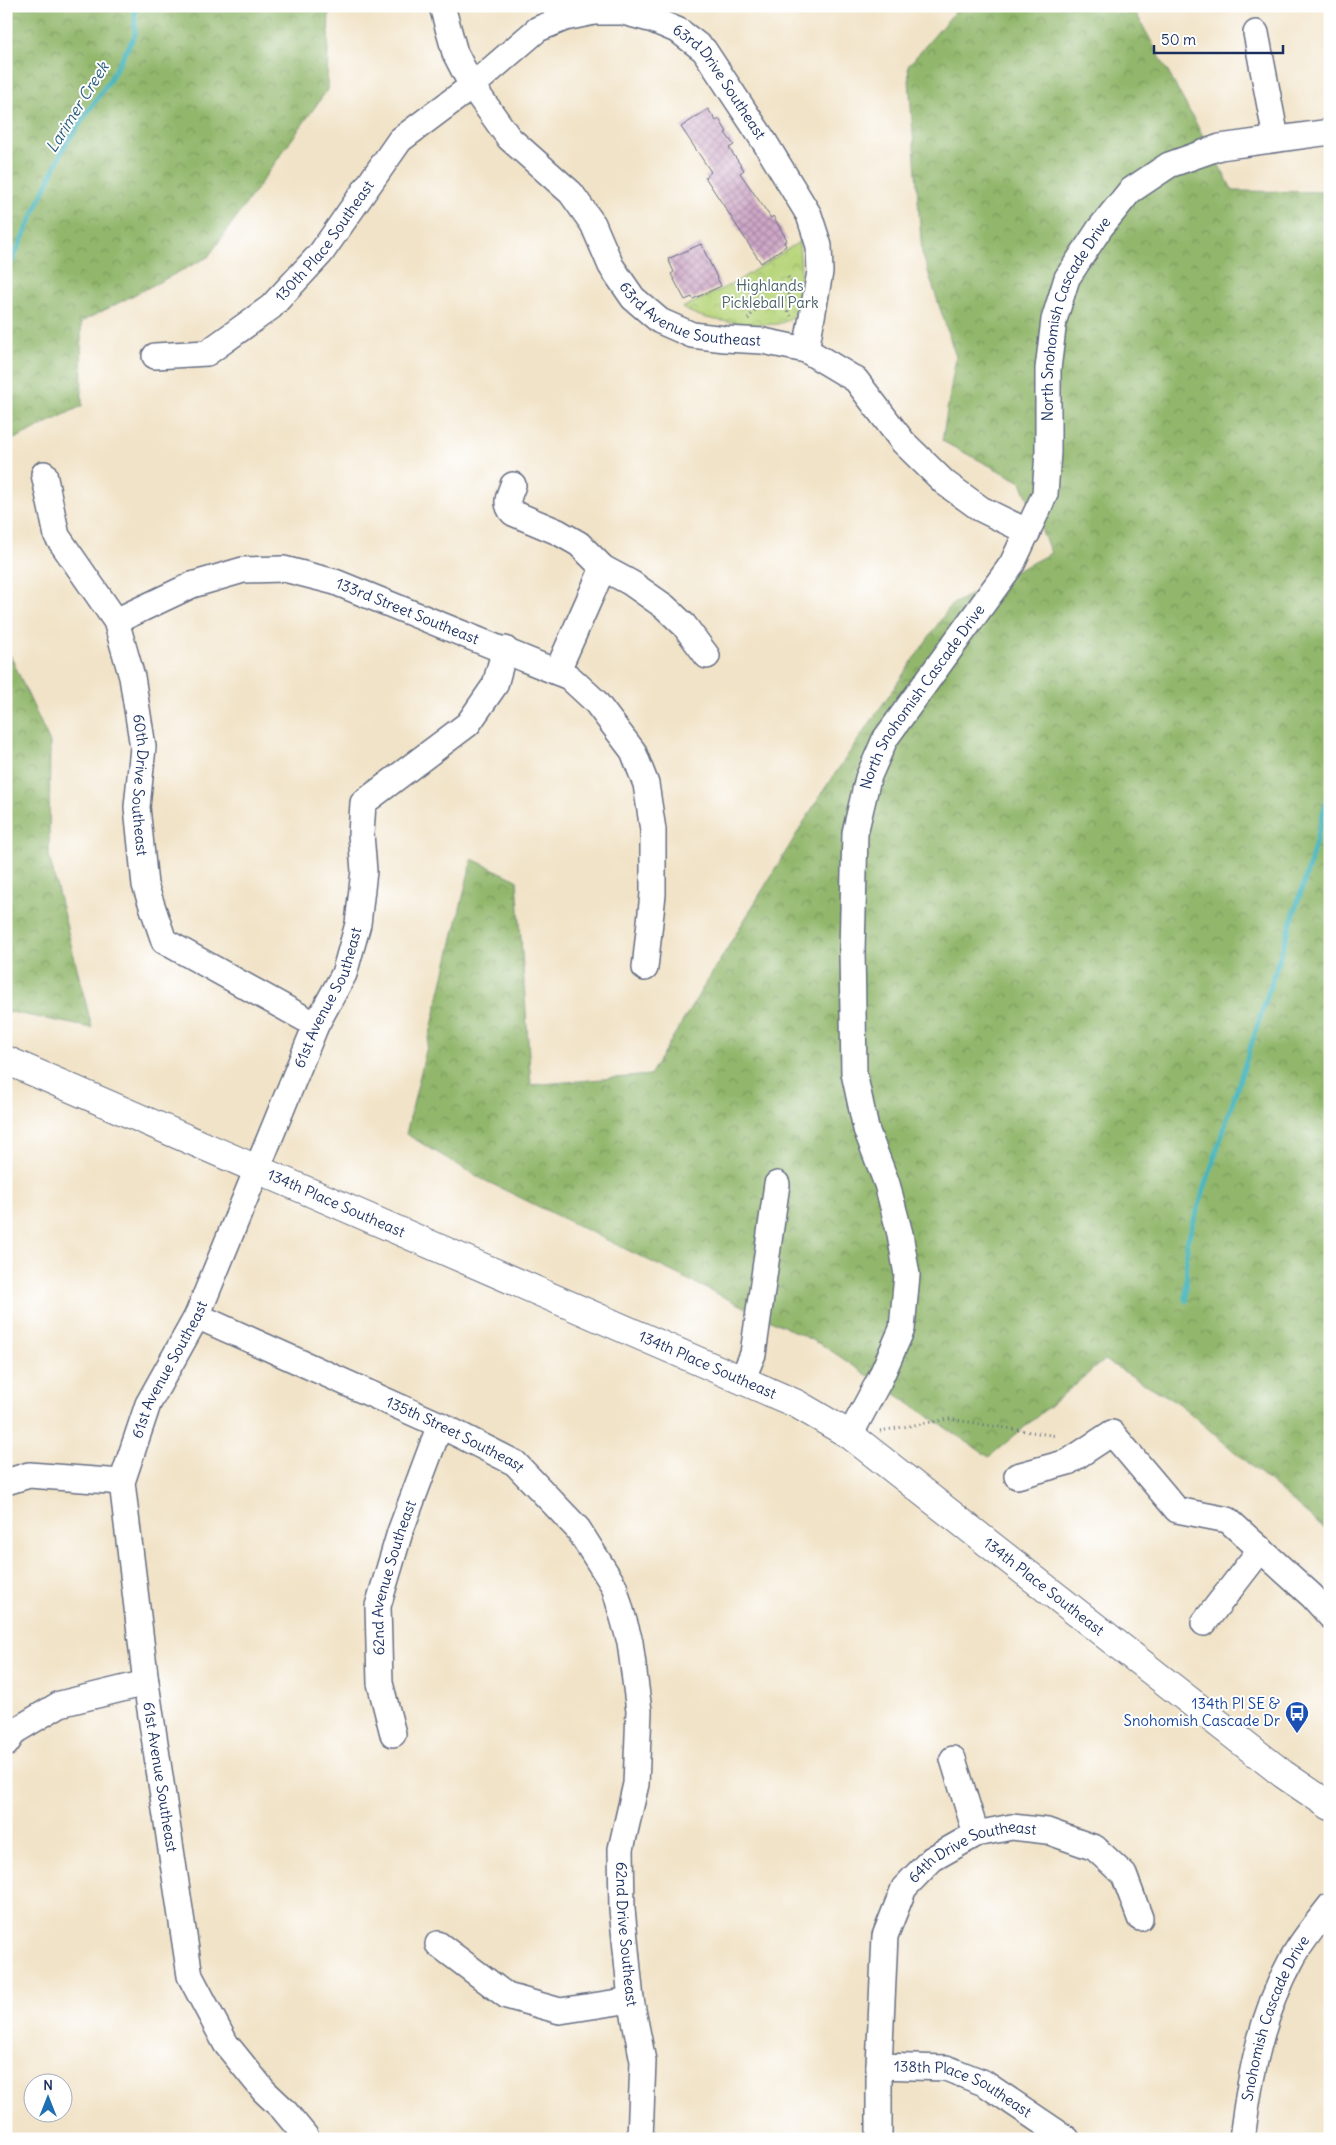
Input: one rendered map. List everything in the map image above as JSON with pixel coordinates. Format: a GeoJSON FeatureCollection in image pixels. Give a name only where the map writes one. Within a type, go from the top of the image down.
{"type":"FeatureCollection","features":[{"type":"Feature","properties":{"kind":"main road","name":"134th Place Southeast"},"geometry":{"type":"LineString","coordinates":[[6,1060],[797,1404],[850,1436],[1284,1774],[1330,1806]]}},
{"type":"Feature","properties":{"kind":"street","name":"63rd Avenue Southeast"},"geometry":{"type":"LineString","coordinates":[[442,6],[455,53],[472,86],[509,138],[571,193],[593,224],[611,266],[633,298],[660,321],[692,335],[725,339],[763,340],[806,350],[856,380],[903,442],[945,483],[981,508],[1028,532]]}},
{"type":"Feature","properties":{"kind":"street","name":"63rd Drive Southeast"},"geometry":{"type":"LineString","coordinates":[[472,86],[538,29],[565,18],[594,12],[623,12],[653,20],[679,31],[704,50],[809,215],[819,246],[820,272],[806,350]]}},
{"type":"Feature","properties":{"kind":"street"},"geometry":{"type":"LineString","coordinates":[[1256,34],[1276,138]]}},
{"type":"Feature","properties":{"kind":"street","name":"130th Place Southeast"},"geometry":{"type":"LineString","coordinates":[[155,356],[206,353],[271,307],[321,253],[400,140],[472,86]]}},
{"type":"Feature","properties":{"kind":"street","name":"North Snohomish Cascade Drive"},"geometry":{"type":"LineString","coordinates":[[850,1436],[902,1329],[907,1275],[900,1234],[887,1184],[866,1129],[854,1072],[852,950],[855,833],[868,778],[885,739],[1012,564],[1045,494],[1048,369],[1054,320],[1067,278],[1100,228],[1130,191],[1170,165],[1220,147],[1330,132]]}},
{"type":"Feature","properties":{"kind":"street","name":"60th Drive Southeast"},"geometry":{"type":"LineString","coordinates":[[44,474],[57,536],[116,621],[132,677],[143,747],[137,807],[145,885],[164,941],[316,1025]]}},
{"type":"Feature","properties":{"kind":"street"},"geometry":{"type":"LineString","coordinates":[[513,485],[507,501],[513,513],[558,532],[579,544],[604,568],[631,582],[665,607],[684,625],[706,656]]}},
{"type":"Feature","properties":{"kind":"street"},"geometry":{"type":"LineString","coordinates":[[557,672],[604,568]]}},
{"type":"Feature","properties":{"kind":"street","name":"133rd Street Southeast"},"geometry":{"type":"LineString","coordinates":[[116,621],[192,584],[243,570],[284,569],[335,582],[505,649],[569,677],[595,701],[633,751],[646,784],[653,830],[653,894],[645,968]]}},
{"type":"Feature","properties":{"kind":"street","name":"61st Avenue Southeast"},"geometry":{"type":"LineString","coordinates":[[307,2138],[283,2109],[264,2091],[226,2044],[190,1976],[146,1683],[122,1482],[148,1404],[198,1316],[316,1025],[344,974],[358,924],[364,871],[361,834],[363,803],[468,724],[494,686],[505,649]]}},
{"type":"Feature","properties":{"kind":"street"},"geometry":{"type":"LineString","coordinates":[[742,1380],[753,1354],[777,1184]]}},
{"type":"Feature","properties":{"kind":"street","name":"135th Street Southeast"},"geometry":{"type":"LineString","coordinates":[[198,1316],[440,1425],[515,1463],[578,1529],[614,1586],[630,1642]]}},
{"type":"Feature","properties":{"kind":"street","name":"62nd Avenue Southeast"},"geometry":{"type":"LineString","coordinates":[[393,1734],[380,1683],[378,1606],[400,1532],[440,1425]]}},
{"type":"Feature","properties":{"kind":"street"},"geometry":{"type":"LineString","coordinates":[[1017,1476],[1068,1462],[1112,1433],[1177,1510],[1228,1520],[1312,1596],[1330,1616]]}},
{"type":"Feature","properties":{"kind":"street"},"geometry":{"type":"LineString","coordinates":[[6,1482],[29,1475],[122,1482]]}},
{"type":"Feature","properties":{"kind":"street"},"geometry":{"type":"LineString","coordinates":[[1204,1623],[1261,1549]]}},
{"type":"Feature","properties":{"kind":"street","name":"62nd Drive Southeast"},"geometry":{"type":"LineString","coordinates":[[630,1642],[639,1711],[636,1784],[621,1849],[622,1909],[632,2000],[643,2061],[640,2139]]}},
{"type":"Feature","properties":{"kind":"street"},"geometry":{"type":"LineString","coordinates":[[6,1744],[15,1731],[60,1704],[146,1683]]}},
{"type":"Feature","properties":{"kind":"street"},"geometry":{"type":"LineString","coordinates":[[953,1760],[976,1834]]}},
{"type":"Feature","properties":{"kind":"street","name":"64th Drive Southeast"},"geometry":{"type":"LineString","coordinates":[[879,2139],[879,2066],[885,1936],[904,1888],[932,1859],[976,1834],[1012,1827],[1047,1831],[1095,1848],[1124,1875],[1140,1918]]}},
{"type":"Feature","properties":{"kind":"street","name":"Snohomish Cascade Drive"},"geometry":{"type":"LineString","coordinates":[[1242,2139],[1250,2078],[1270,2006],[1292,1957],[1330,1906]]}},
{"type":"Feature","properties":{"kind":"street"},"geometry":{"type":"LineString","coordinates":[[438,1944],[507,1996],[560,2011],[632,2000]]}},
{"type":"Feature","properties":{"kind":"street","name":"138th Place Southeast"},"geometry":{"type":"LineString","coordinates":[[879,2066],[946,2068],[984,2083],[1067,2139]]}},
{"type":"Feature","properties":{"kind":"path"},"geometry":{"type":"LineString","coordinates":[[788,278],[794,286],[800,288]]}},
{"type":"Feature","properties":{"kind":"path"},"geometry":{"type":"LineString","coordinates":[[758,306],[782,303],[794,286]]}},
{"type":"Feature","properties":{"kind":"path"},"geometry":{"type":"LineString","coordinates":[[755,301],[758,306]]}},
{"type":"Feature","properties":{"kind":"path"},"geometry":{"type":"LineString","coordinates":[[782,303],[791,317]]}},
{"type":"Feature","properties":{"kind":"path"},"geometry":{"type":"LineString","coordinates":[[746,322],[758,306]]}},
{"type":"Feature","properties":{"kind":"path"},"geometry":{"type":"LineString","coordinates":[[850,1436],[949,1419],[1057,1436]]}},
{"type":"Feature","properties":{"kind":"green space"},"geometry":{"type":"Polygon","coordinates":[[[6,6],[329,6],[327,90],[208,257],[81,322],[82,406],[6,443],[6,6]]]}},
{"type":"Feature","properties":{"kind":"green space"},"geometry":{"type":"Polygon","coordinates":[[[960,6],[1132,6],[1233,191],[1330,192],[1330,1534],[1177,1402],[1104,1360],[989,1457],[824,1346],[482,1179],[406,1134],[472,859],[517,880],[531,1085],[650,1075],[821,794],[951,605],[1051,553],[1021,482],[942,441],[956,357],[922,253],[908,66],[960,6]]]}},
{"type":"Feature","properties":{"kind":"green space","name":"Highlands Pickleball Park"},"geometry":{"type":"Polygon","coordinates":[[[799,242],[800,297],[796,312],[785,321],[770,324],[732,322],[704,317],[682,308],[736,282],[799,242]]]}},
{"type":"Feature","properties":{"kind":"green space"},"geometry":{"type":"Polygon","coordinates":[[[6,646],[50,743],[49,856],[92,1028],[6,1011],[6,646]]]}},
{"type":"Feature","properties":{"kind":"building"},"geometry":{"type":"Polygon","coordinates":[[[708,109],[716,121],[719,119],[727,132],[725,133],[734,145],[729,148],[744,170],[740,173],[771,218],[773,216],[787,240],[784,242],[786,246],[761,263],[705,177],[711,172],[681,127],[708,109]]]}},
{"type":"Feature","properties":{"kind":"building"},"geometry":{"type":"Polygon","coordinates":[[[701,244],[721,286],[693,299],[692,297],[685,300],[671,274],[674,272],[668,259],[701,244]]]}},
{"type":"Feature","properties":{"kind":"waterway","name":"Larimer Creek"},"geometry":{"type":"LineString","coordinates":[[6,274],[64,147],[109,81],[135,35],[135,6]]}},
{"type":"Feature","properties":{"kind":"waterway"},"geometry":{"type":"LineString","coordinates":[[1186,1301],[1187,1242],[1310,864],[1330,786]]}},
{"type":"Feature","properties":{"kind":"place","name":"134th Pl SE & Snohomish Cascade Dr"},"geometry":{"type":"Point","coordinates":[1297,1734]}}]}
